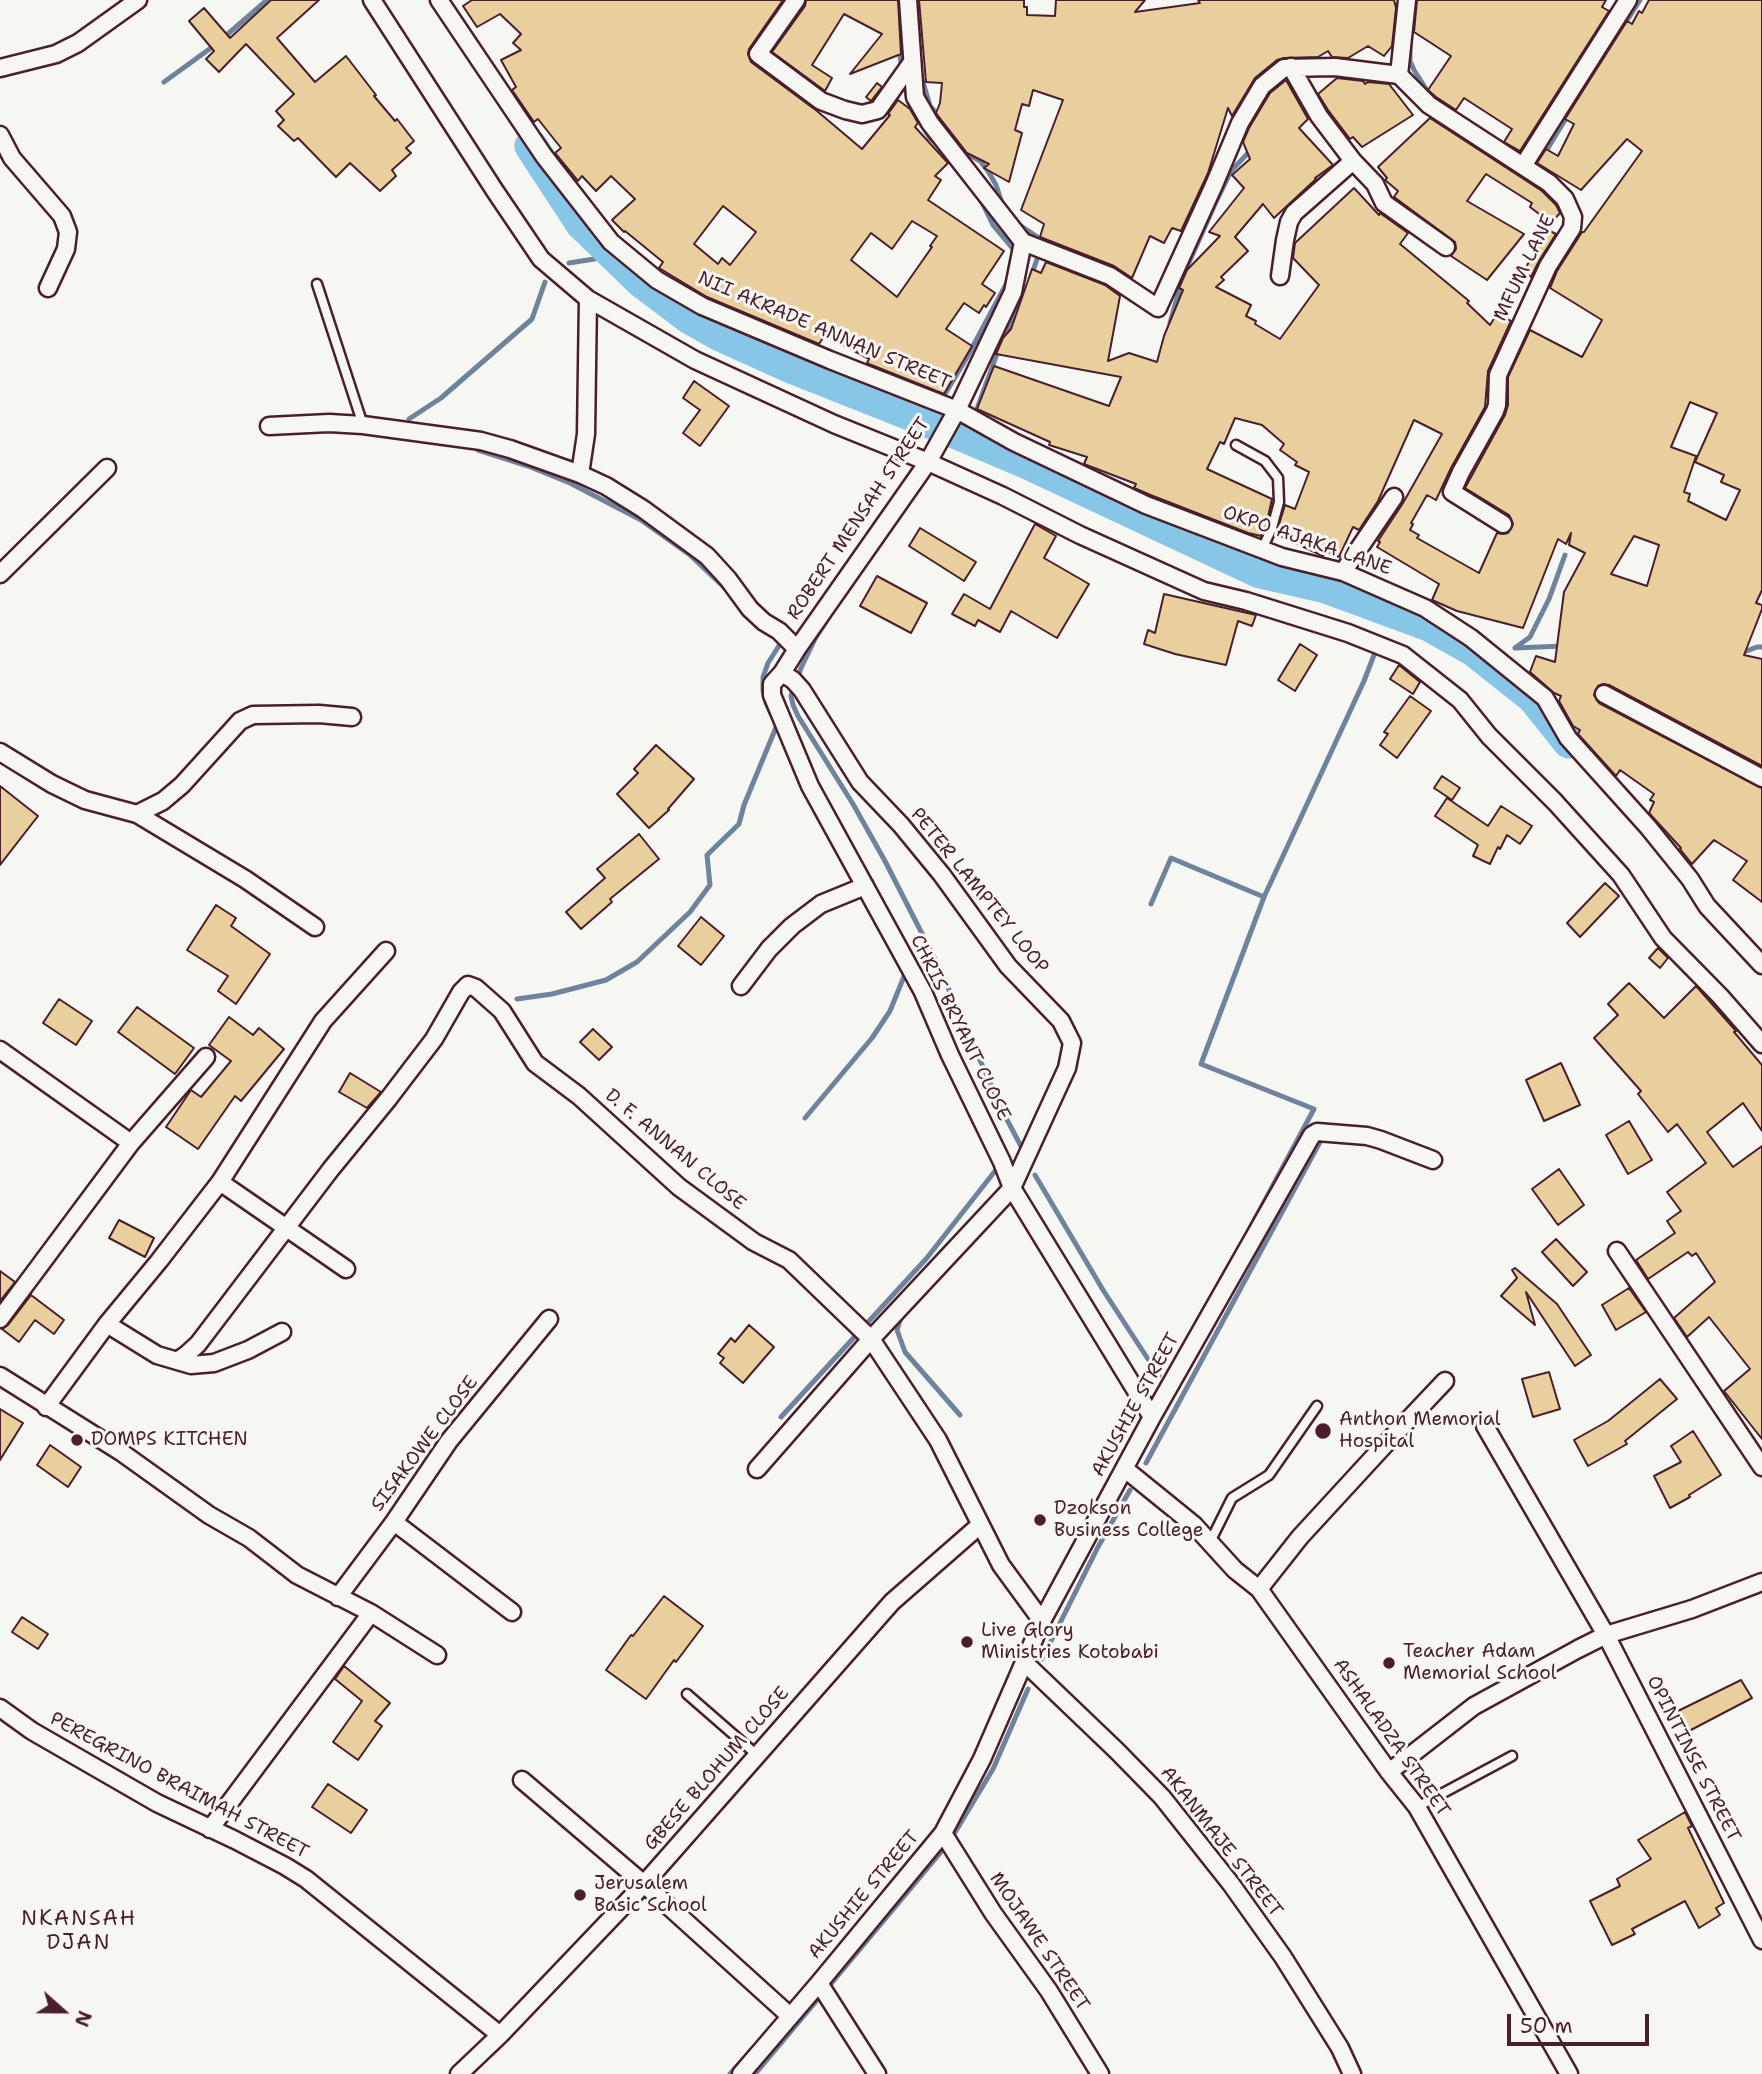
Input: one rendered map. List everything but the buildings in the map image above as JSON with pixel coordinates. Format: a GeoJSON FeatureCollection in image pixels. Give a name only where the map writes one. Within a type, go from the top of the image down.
{"type":"FeatureCollection","features":[{"type":"Feature","properties":{"kind":"street"},"geometry":{"type":"LineString","coordinates":[[0,68],[55,54],[78,43],[138,0]]}},
{"type":"Feature","properties":{"kind":"street"},"geometry":{"type":"LineString","coordinates":[[372,0],[541,259],[588,299],[695,360],[834,424],[1003,496],[1080,536],[1204,591],[1246,601],[1348,633],[1403,655],[1460,699],[1489,736],[1555,802],[1621,875],[1663,937],[1762,1044]]}},
{"type":"Feature","properties":{"kind":"street","name":"NII AKRADE ANNAN STREET"},"geometry":{"type":"LineString","coordinates":[[439,0],[544,156],[611,242],[657,279],[702,306],[957,410]]}},
{"type":"Feature","properties":{"kind":"street"},"geometry":{"type":"LineString","coordinates":[[796,0],[758,54],[821,101],[862,114],[878,110],[912,62]]}},
{"type":"Feature","properties":{"kind":"street"},"geometry":{"type":"LineString","coordinates":[[908,0],[915,97],[930,122],[1023,242],[1110,276],[1158,308],[1240,123],[1262,86],[1284,68],[1335,67],[1399,75],[1407,0]]}},
{"type":"Feature","properties":{"kind":"street"},"geometry":{"type":"LineString","coordinates":[[1523,166],[1628,0]]}},
{"type":"Feature","properties":{"kind":"street"},"geometry":{"type":"LineString","coordinates":[[1291,68],[1319,116],[1374,184],[1384,203],[1446,247]]}},
{"type":"Feature","properties":{"kind":"street","name":"MFUM LANE"},"geometry":{"type":"LineString","coordinates":[[1399,75],[1429,105],[1558,191],[1573,217],[1572,228],[1548,266],[1498,375],[1495,411],[1452,492],[1503,524]]}},
{"type":"Feature","properties":{"kind":"street"},"geometry":{"type":"LineString","coordinates":[[0,135],[12,158],[62,216],[68,232],[66,249],[48,288]]}},
{"type":"Feature","properties":{"kind":"street"},"geometry":{"type":"LineString","coordinates":[[1280,276],[1289,222],[1294,213],[1353,161]]}},
{"type":"Feature","properties":{"kind":"street","name":"ROBERT MENSAH STREET"},"geometry":{"type":"LineString","coordinates":[[797,649],[928,462],[957,410],[1013,292],[1023,242]]}},
{"type":"Feature","properties":{"kind":"street"},"geometry":{"type":"LineString","coordinates":[[580,474],[586,434],[588,299]]}},
{"type":"Feature","properties":{"kind":"street","name":"OKPO AJAKA LANE"},"geometry":{"type":"LineString","coordinates":[[957,410],[1014,442],[1146,505],[1282,557],[1343,572],[1425,608],[1471,638],[1545,698],[1568,738],[1648,827],[1690,879],[1707,906],[1762,965]]}},
{"type":"Feature","properties":{"kind":"street"},"geometry":{"type":"LineString","coordinates":[[269,426],[329,423],[363,425],[481,441],[580,474],[606,486],[643,509],[707,556],[750,609],[797,649]]}},
{"type":"Feature","properties":{"kind":"street"},"geometry":{"type":"LineString","coordinates":[[0,574],[107,468]]}},
{"type":"Feature","properties":{"kind":"street"},"geometry":{"type":"LineString","coordinates":[[1343,572],[1394,497]]}},
{"type":"Feature","properties":{"kind":"street","name":"CHRIS BRYANT CLOSE"},"geometry":{"type":"LineString","coordinates":[[797,649],[772,684],[772,695],[810,786],[923,992],[1012,1188],[1152,1417]]}},
{"type":"Feature","properties":{"kind":"street","name":"PETER LAMPTEY LOOP"},"geometry":{"type":"LineString","coordinates":[[757,1469],[871,1339],[1012,1188],[1068,1069],[1072,1043],[1061,1021],[1008,966],[901,825],[860,782],[802,690],[782,673]]}},
{"type":"Feature","properties":{"kind":"street"},"geometry":{"type":"LineString","coordinates":[[1604,694],[1762,778]]}},
{"type":"Feature","properties":{"kind":"street"},"geometry":{"type":"LineString","coordinates":[[137,814],[163,801],[182,785],[240,721],[253,715],[319,714],[352,717]]}},
{"type":"Feature","properties":{"kind":"street"},"geometry":{"type":"LineString","coordinates":[[0,752],[52,784],[85,800],[137,814],[245,879],[316,927]]}},
{"type":"Feature","properties":{"kind":"street"},"geometry":{"type":"LineString","coordinates":[[741,986],[769,949],[792,926],[821,904],[865,886]]}},
{"type":"Feature","properties":{"kind":"street"},"geometry":{"type":"LineString","coordinates":[[47,1407],[107,1324],[220,1182],[323,1021],[386,951]]}},
{"type":"Feature","properties":{"kind":"street","name":"D. F. ANNAN CLOSE"},"geometry":{"type":"LineString","coordinates":[[286,1227],[434,1039],[461,992],[468,985],[476,988],[502,1011],[535,1063],[579,1096],[679,1187],[754,1242],[789,1260],[871,1339],[938,1440],[1001,1565],[1042,1621]]}},
{"type":"Feature","properties":{"kind":"street"},"geometry":{"type":"LineString","coordinates":[[0,1050],[131,1143]]}},
{"type":"Feature","properties":{"kind":"street"},"geometry":{"type":"LineString","coordinates":[[0,1319],[131,1143],[206,1057]]}},
{"type":"Feature","properties":{"kind":"street","name":"AKUSHIE STREET"},"geometry":{"type":"LineString","coordinates":[[741,2074],[943,1833],[982,1759],[1042,1621],[1152,1417],[1312,1135],[1317,1132],[1367,1136],[1433,1160]]}},
{"type":"Feature","properties":{"kind":"street"},"geometry":{"type":"LineString","coordinates":[[220,1182],[346,1269]]}},
{"type":"Feature","properties":{"kind":"street"},"geometry":{"type":"LineString","coordinates":[[177,1361],[198,1344],[286,1227]]}},
{"type":"Feature","properties":{"kind":"street"},"geometry":{"type":"LineString","coordinates":[[1618,1251],[1762,1467]]}},
{"type":"Feature","properties":{"kind":"street","name":"SISAKOWE CLOSE"},"geometry":{"type":"LineString","coordinates":[[338,1597],[394,1522],[449,1441],[549,1319]]}},
{"type":"Feature","properties":{"kind":"street"},"geometry":{"type":"LineString","coordinates":[[107,1324],[157,1355],[191,1365],[214,1363],[248,1350],[282,1332]]}},
{"type":"Feature","properties":{"kind":"street"},"geometry":{"type":"LineString","coordinates":[[0,1376],[121,1452],[209,1515],[249,1538],[298,1575],[371,1613],[437,1656]]}},
{"type":"Feature","properties":{"kind":"street"},"geometry":{"type":"LineString","coordinates":[[1259,1589],[1300,1537],[1445,1381]]}},
{"type":"Feature","properties":{"kind":"street","name":"OPINTINSE STREET"},"geometry":{"type":"LineString","coordinates":[[1485,1426],[1606,1635],[1762,1940]]}},
{"type":"Feature","properties":{"kind":"street","name":"ASHALADZA STREET"},"geometry":{"type":"LineString","coordinates":[[1125,1469],[1194,1525],[1209,1544],[1259,1589],[1389,1772],[1417,1807],[1569,2074]]}},
{"type":"Feature","properties":{"kind":"street"},"geometry":{"type":"LineString","coordinates":[[394,1522],[512,1612]]}},
{"type":"Feature","properties":{"kind":"street","name":"GBESE BLOHUM CLOSE"},"geometry":{"type":"LineString","coordinates":[[459,2074],[500,2035],[643,1884],[892,1602],[980,1525]]}},
{"type":"Feature","properties":{"kind":"street"},"geometry":{"type":"LineString","coordinates":[[1389,1772],[1474,1706],[1606,1635],[1692,1609],[1762,1582]]}},
{"type":"Feature","properties":{"kind":"street"},"geometry":{"type":"LineString","coordinates":[[210,1829],[371,1613]]}},
{"type":"Feature","properties":{"kind":"street","name":"AKANMAJE STREET"},"geometry":{"type":"LineString","coordinates":[[1024,1662],[1162,1797],[1231,1884],[1283,1957],[1340,2048],[1352,2074]]}},
{"type":"Feature","properties":{"kind":"street","name":"PEREGRINO BRAIMAH STREET"},"geometry":{"type":"LineString","coordinates":[[0,1708],[43,1737],[157,1803],[306,1879],[500,2035]]}},
{"type":"Feature","properties":{"kind":"street"},"geometry":{"type":"LineString","coordinates":[[522,1780],[790,2016]]}},
{"type":"Feature","properties":{"kind":"street","name":"MOJAWE STREET"},"geometry":{"type":"LineString","coordinates":[[943,1833],[993,1913],[1049,1991],[1100,2074]]}},
{"type":"Feature","properties":{"kind":"street"},"geometry":{"type":"LineString","coordinates":[[819,1983],[877,2074]]}},
{"type":"Feature","properties":{"kind":"lane"},"geometry":{"type":"LineString","coordinates":[[317,284],[363,425]]}},
{"type":"Feature","properties":{"kind":"lane"},"geometry":{"type":"LineString","coordinates":[[1236,444],[1265,461],[1278,478],[1279,502],[1272,528],[1262,549]]}},
{"type":"Feature","properties":{"kind":"lane"},"geometry":{"type":"LineString","coordinates":[[1209,1544],[1232,1498],[1269,1475],[1317,1406]]}},
{"type":"Feature","properties":{"kind":"lane"},"geometry":{"type":"LineString","coordinates":[[687,1694],[757,1755]]}},
{"type":"Feature","properties":{"kind":"lane"},"geometry":{"type":"LineString","coordinates":[[1417,1807],[1512,1756]]}},
{"type":"Feature","properties":{"kind":"waterway"},"geometry":{"type":"LineString","coordinates":[[222,39],[267,0]]}},
{"type":"Feature","properties":{"kind":"waterway"},"geometry":{"type":"LineString","coordinates":[[1577,100],[1640,0]]}},
{"type":"Feature","properties":{"kind":"waterway"},"geometry":{"type":"LineString","coordinates":[[1410,42],[1410,61],[1414,70],[1430,95],[1451,111]]}},
{"type":"Feature","properties":{"kind":"waterway"},"geometry":{"type":"LineString","coordinates":[[164,82],[215,45]]}},
{"type":"Feature","properties":{"kind":"waterway"},"geometry":{"type":"LineString","coordinates":[[899,48],[902,70]]}},
{"type":"Feature","properties":{"kind":"waterway"},"geometry":{"type":"LineString","coordinates":[[920,72],[930,106],[942,120]]}},
{"type":"Feature","properties":{"kind":"waterway"},"geometry":{"type":"LineString","coordinates":[[903,79],[910,107],[930,138],[940,146]]}},
{"type":"Feature","properties":{"kind":"waterway"},"geometry":{"type":"LineString","coordinates":[[1548,148],[1568,115]]}},
{"type":"Feature","properties":{"kind":"waterway"},"geometry":{"type":"LineString","coordinates":[[531,146],[582,224],[641,281],[690,318],[718,334],[791,367],[1028,463],[1260,572],[1326,587],[1429,625],[1475,651],[1533,697],[1569,742]]}},
{"type":"Feature","properties":{"kind":"waterway"},"geometry":{"type":"LineString","coordinates":[[965,149],[988,171],[1003,206]]}},
{"type":"Feature","properties":{"kind":"waterway"},"geometry":{"type":"LineString","coordinates":[[1170,323],[1183,276],[1215,204],[1231,171],[1251,150]]}},
{"type":"Feature","properties":{"kind":"waterway"},"geometry":{"type":"LineString","coordinates":[[978,194],[993,225],[1013,249],[1015,258]]}},
{"type":"Feature","properties":{"kind":"waterway"},"geometry":{"type":"LineString","coordinates":[[1015,222],[1039,238],[1042,244],[1032,274]]}},
{"type":"Feature","properties":{"kind":"waterway"},"geometry":{"type":"LineString","coordinates":[[569,263],[613,256]]}},
{"type":"Feature","properties":{"kind":"waterway"},"geometry":{"type":"LineString","coordinates":[[945,428],[936,409],[1010,277]]}},
{"type":"Feature","properties":{"kind":"waterway"},"geometry":{"type":"LineString","coordinates":[[409,419],[441,398],[532,319],[545,282]]}},
{"type":"Feature","properties":{"kind":"waterway"},"geometry":{"type":"LineString","coordinates":[[1003,342],[1023,296]]}},
{"type":"Feature","properties":{"kind":"waterway"},"geometry":{"type":"LineString","coordinates":[[974,417],[998,351]]}},
{"type":"Feature","properties":{"kind":"waterway"},"geometry":{"type":"LineString","coordinates":[[981,431],[994,449]]}},
{"type":"Feature","properties":{"kind":"waterway"},"geometry":{"type":"LineString","coordinates":[[478,450],[570,483],[641,520],[690,555],[729,592]]}},
{"type":"Feature","properties":{"kind":"waterway"},"geometry":{"type":"LineString","coordinates":[[1515,648],[1530,637],[1549,599],[1565,555]]}},
{"type":"Feature","properties":{"kind":"waterway"},"geometry":{"type":"LineString","coordinates":[[743,612],[761,629]]}},
{"type":"Feature","properties":{"kind":"waterway"},"geometry":{"type":"LineString","coordinates":[[832,612],[801,668],[791,696],[793,705],[885,861],[938,965],[1003,1112],[1024,1152]]}},
{"type":"Feature","properties":{"kind":"waterway"},"geometry":{"type":"LineString","coordinates":[[776,724],[766,703],[763,677],[768,663],[782,641]]}},
{"type":"Feature","properties":{"kind":"waterway"},"geometry":{"type":"LineString","coordinates":[[1515,648],[1563,646]]}},
{"type":"Feature","properties":{"kind":"waterway"},"geometry":{"type":"LineString","coordinates":[[1738,651],[1762,647]]}},
{"type":"Feature","properties":{"kind":"waterway"},"geometry":{"type":"LineString","coordinates":[[1151,904],[1171,858],[1264,897],[1374,655]]}},
{"type":"Feature","properties":{"kind":"waterway"},"geometry":{"type":"LineString","coordinates":[[517,999],[552,994],[606,980],[637,962],[690,912],[710,885],[707,855],[739,824],[744,805],[777,725]]}},
{"type":"Feature","properties":{"kind":"waterway"},"geometry":{"type":"LineString","coordinates":[[1249,1230],[1314,1109],[1201,1064],[1264,897]]}},
{"type":"Feature","properties":{"kind":"waterway"},"geometry":{"type":"LineString","coordinates":[[805,1118],[872,1038],[890,1011],[907,969]]}},
{"type":"Feature","properties":{"kind":"waterway"},"geometry":{"type":"LineString","coordinates":[[1146,1463],[1320,1142]]}},
{"type":"Feature","properties":{"kind":"waterway"},"geometry":{"type":"LineString","coordinates":[[781,1417],[926,1259],[999,1166]]}},
{"type":"Feature","properties":{"kind":"waterway"},"geometry":{"type":"LineString","coordinates":[[1035,1175],[1103,1290],[1159,1376]]}},
{"type":"Feature","properties":{"kind":"waterway"},"geometry":{"type":"LineString","coordinates":[[905,1313],[897,1330],[905,1352],[960,1415]]}},
{"type":"Feature","properties":{"kind":"waterway"},"geometry":{"type":"LineString","coordinates":[[1042,1659],[1130,1490]]}},
{"type":"Feature","properties":{"kind":"waterway"},"geometry":{"type":"LineString","coordinates":[[954,1834],[993,1769],[1028,1689]]}},
{"type":"Feature","properties":{"kind":"waterway"},"geometry":{"type":"LineString","coordinates":[[830,1985],[946,1846]]}},
{"type":"Feature","properties":{"kind":"waterway"},"geometry":{"type":"LineString","coordinates":[[755,2074],[818,1999]]}},
{"type":"Feature","properties":{"kind":"waterway"},"geometry":{"type":"LineString","coordinates":[[730,2074],[756,2045]]}},
{"type":"Feature","properties":{"kind":"place","name":"Anthon Memorial Hospital"},"geometry":{"type":"Point","coordinates":[1323,1431]}},
{"type":"Feature","properties":{"kind":"place","name":"DOMPS KITCHEN"},"geometry":{"type":"Point","coordinates":[77,1440]}},
{"type":"Feature","properties":{"kind":"place","name":"Dzokson Business College"},"geometry":{"type":"Point","coordinates":[1040,1520]}},
{"type":"Feature","properties":{"kind":"place","name":"Live Glory Ministries Kotobabi"},"geometry":{"type":"Point","coordinates":[967,1642]}},
{"type":"Feature","properties":{"kind":"place","name":"Teacher Adam Memorial School"},"geometry":{"type":"Point","coordinates":[1389,1663]}},
{"type":"Feature","properties":{"kind":"place","name":"Jerusalem Basic School"},"geometry":{"type":"Point","coordinates":[580,1895]}},
{"type":"Feature","properties":{"kind":"district","name":"NKANSAH DJAN"},"geometry":{"type":"Point","coordinates":[79,1932]}}]}
